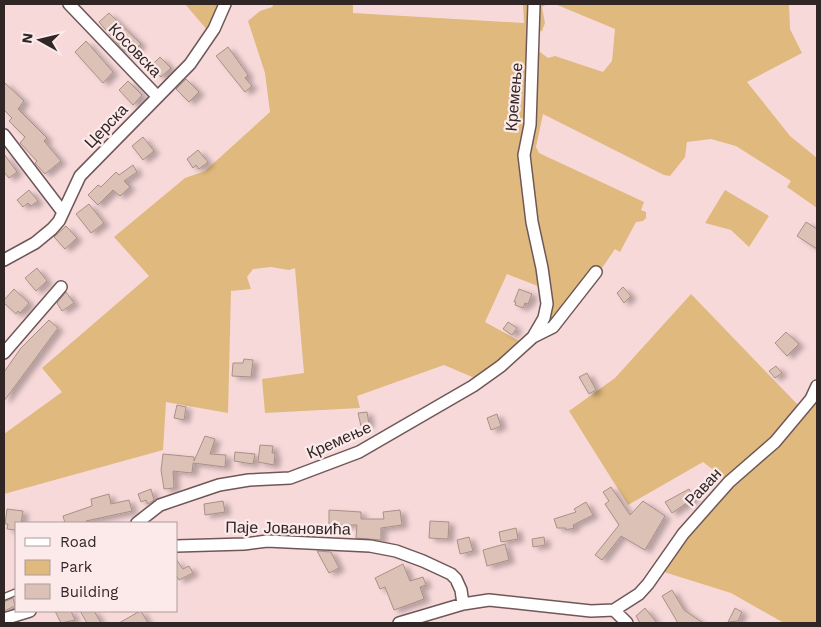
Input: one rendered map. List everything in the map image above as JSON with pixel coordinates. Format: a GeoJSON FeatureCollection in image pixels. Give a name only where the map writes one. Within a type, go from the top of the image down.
{"type":"FeatureCollection","features":[{"type":"Feature","properties":{"kind":"street","name":"Косовска"},"geometry":{"type":"LineString","coordinates":[[69,4],[157,96]]}},
{"type":"Feature","properties":{"kind":"street","name":"Церска"},"geometry":{"type":"LineString","coordinates":[[4,260],[36,244],[59,221],[62,211],[80,176],[190,64],[214,29],[225,4]]}},
{"type":"Feature","properties":{"kind":"street","name":"Кремење"},"geometry":{"type":"LineString","coordinates":[[533,337],[544,318],[546,304],[542,268],[532,222],[524,155],[530,125],[534,4]]}},
{"type":"Feature","properties":{"kind":"street"},"geometry":{"type":"LineString","coordinates":[[4,135],[62,211]]}},
{"type":"Feature","properties":{"kind":"street","name":"Кремење"},"geometry":{"type":"LineString","coordinates":[[138,522],[160,505],[219,485],[249,480],[290,478],[359,452],[472,386],[501,366],[533,337],[553,327],[596,272]]}},
{"type":"Feature","properties":{"kind":"street"},"geometry":{"type":"LineString","coordinates":[[4,353],[61,287]]}},
{"type":"Feature","properties":{"kind":"street","name":"Раван"},"geometry":{"type":"LineString","coordinates":[[614,610],[634,597],[648,584],[683,534],[729,482],[775,442],[811,399],[817,386]]}},
{"type":"Feature","properties":{"kind":"street","name":"Паје Јовановића"},"geometry":{"type":"LineString","coordinates":[[178,546],[244,544],[267,541],[370,546],[396,551],[451,574],[458,585],[463,604]]}},
{"type":"Feature","properties":{"kind":"street"},"geometry":{"type":"LineString","coordinates":[[399,623],[463,604],[489,600],[591,611],[614,610],[627,623]]}},
{"type":"Feature","properties":{"kind":"street"},"geometry":{"type":"LineString","coordinates":[[4,619],[24,612]]}},
{"type":"Feature","properties":{"kind":"green space"},"geometry":{"type":"Polygon","coordinates":[[[185,4],[221,4],[208,31],[185,4]]]}},
{"type":"Feature","properties":{"kind":"green space"},"geometry":{"type":"Polygon","coordinates":[[[274,4],[353,4],[353,13],[524,23],[523,4],[531,4],[522,156],[543,288],[507,274],[485,322],[523,343],[477,379],[444,365],[357,396],[360,408],[265,413],[262,379],[304,373],[295,268],[289,270],[271,267],[253,269],[247,277],[251,289],[231,291],[228,413],[166,402],[163,450],[4,494],[4,434],[62,392],[42,368],[149,276],[114,237],[185,178],[205,171],[270,112],[265,73],[248,21],[260,11],[272,7],[274,4]]]}},
{"type":"Feature","properties":{"kind":"green space"},"geometry":{"type":"Polygon","coordinates":[[[537,4],[547,4],[542,7],[545,23],[542,31],[537,32],[537,4]]]}},
{"type":"Feature","properties":{"kind":"green space"},"geometry":{"type":"Polygon","coordinates":[[[555,4],[789,4],[790,29],[802,53],[747,82],[790,136],[817,158],[817,208],[787,187],[791,181],[736,146],[711,139],[687,142],[685,157],[670,176],[664,175],[543,114],[536,147],[539,153],[644,202],[641,210],[646,212],[646,218],[643,221],[636,222],[620,252],[615,249],[600,271],[551,326],[544,322],[526,156],[537,53],[540,52],[548,58],[555,56],[603,72],[612,61],[615,29],[555,4]]]}},
{"type":"Feature","properties":{"kind":"green space"},"geometry":{"type":"Polygon","coordinates":[[[725,190],[769,216],[749,247],[731,230],[705,223],[725,190]]]}},
{"type":"Feature","properties":{"kind":"green space"},"geometry":{"type":"Polygon","coordinates":[[[691,294],[799,406],[772,438],[724,478],[703,462],[628,505],[569,411],[615,378],[691,294]]]}},
{"type":"Feature","properties":{"kind":"green space"},"geometry":{"type":"Polygon","coordinates":[[[817,396],[817,623],[784,623],[731,593],[664,572],[690,533],[817,396]]]}},
{"type":"Feature","properties":{"kind":"building"},"geometry":{"type":"Polygon","coordinates":[[[109,13],[141,44],[130,55],[123,50],[99,22],[109,13]]]}},
{"type":"Feature","properties":{"kind":"building"},"geometry":{"type":"Polygon","coordinates":[[[86,41],[113,72],[103,83],[75,52],[86,41]]]}},
{"type":"Feature","properties":{"kind":"building"},"geometry":{"type":"Polygon","coordinates":[[[228,47],[248,75],[245,78],[252,86],[245,92],[216,56],[228,47]]]}},
{"type":"Feature","properties":{"kind":"building"},"geometry":{"type":"Polygon","coordinates":[[[160,57],[171,68],[161,77],[150,67],[160,57]]]}},
{"type":"Feature","properties":{"kind":"building"},"geometry":{"type":"Polygon","coordinates":[[[186,79],[199,92],[189,102],[176,89],[186,79]]]}},
{"type":"Feature","properties":{"kind":"building"},"geometry":{"type":"Polygon","coordinates":[[[128,81],[142,95],[133,105],[119,90],[128,81]]]}},
{"type":"Feature","properties":{"kind":"building"},"geometry":{"type":"Polygon","coordinates":[[[4,82],[24,101],[18,109],[47,138],[44,141],[61,161],[45,174],[35,163],[37,161],[20,143],[25,137],[9,121],[12,118],[4,110],[4,82]]]}},
{"type":"Feature","properties":{"kind":"building"},"geometry":{"type":"Polygon","coordinates":[[[143,137],[154,151],[143,160],[132,146],[143,137]]]}},
{"type":"Feature","properties":{"kind":"building"},"geometry":{"type":"Polygon","coordinates":[[[198,150],[208,162],[199,169],[196,165],[193,168],[187,159],[198,150]]]}},
{"type":"Feature","properties":{"kind":"building"},"geometry":{"type":"Polygon","coordinates":[[[4,154],[17,172],[9,178],[4,172],[4,154]]]}},
{"type":"Feature","properties":{"kind":"building"},"geometry":{"type":"Polygon","coordinates":[[[133,165],[137,172],[124,181],[130,187],[120,196],[113,190],[98,205],[88,195],[98,185],[101,187],[116,172],[119,175],[133,165]]]}},
{"type":"Feature","properties":{"kind":"building"},"geometry":{"type":"Polygon","coordinates":[[[29,190],[38,201],[31,206],[28,203],[23,207],[17,200],[29,190]]]}},
{"type":"Feature","properties":{"kind":"building"},"geometry":{"type":"Polygon","coordinates":[[[89,204],[104,223],[91,233],[76,214],[89,204]]]}},
{"type":"Feature","properties":{"kind":"building"},"geometry":{"type":"Polygon","coordinates":[[[806,222],[817,229],[817,249],[797,236],[806,222]]]}},
{"type":"Feature","properties":{"kind":"building"},"geometry":{"type":"Polygon","coordinates":[[[66,226],[77,238],[65,249],[54,237],[66,226]]]}},
{"type":"Feature","properties":{"kind":"building"},"geometry":{"type":"Polygon","coordinates":[[[37,268],[47,281],[36,291],[25,278],[37,268]]]}},
{"type":"Feature","properties":{"kind":"building"},"geometry":{"type":"Polygon","coordinates":[[[623,287],[631,296],[624,303],[617,293],[623,287]]]}},
{"type":"Feature","properties":{"kind":"building"},"geometry":{"type":"Polygon","coordinates":[[[14,289],[29,303],[20,313],[18,311],[16,314],[4,303],[4,300],[14,289]]]}},
{"type":"Feature","properties":{"kind":"building"},"geometry":{"type":"Polygon","coordinates":[[[519,289],[532,294],[528,304],[525,303],[523,308],[515,305],[516,302],[514,302],[519,289]]]}},
{"type":"Feature","properties":{"kind":"building"},"geometry":{"type":"Polygon","coordinates":[[[66,292],[74,303],[62,311],[57,303],[66,292]]]}},
{"type":"Feature","properties":{"kind":"building"},"geometry":{"type":"Polygon","coordinates":[[[49,320],[58,328],[4,401],[4,372],[21,348],[49,320]]]}},
{"type":"Feature","properties":{"kind":"building"},"geometry":{"type":"Polygon","coordinates":[[[508,322],[517,328],[512,335],[503,329],[508,322]]]}},
{"type":"Feature","properties":{"kind":"building"},"geometry":{"type":"Polygon","coordinates":[[[786,332],[799,344],[787,356],[775,343],[786,332]]]}},
{"type":"Feature","properties":{"kind":"building"},"geometry":{"type":"Polygon","coordinates":[[[244,359],[253,360],[251,377],[232,376],[233,363],[243,363],[244,359]]]}},
{"type":"Feature","properties":{"kind":"building"},"geometry":{"type":"Polygon","coordinates":[[[776,366],[782,373],[775,378],[769,371],[776,366]]]}},
{"type":"Feature","properties":{"kind":"building"},"geometry":{"type":"Polygon","coordinates":[[[587,373],[596,390],[589,394],[579,377],[587,373]]]}},
{"type":"Feature","properties":{"kind":"building"},"geometry":{"type":"Polygon","coordinates":[[[177,405],[186,407],[184,420],[174,418],[177,405]]]}},
{"type":"Feature","properties":{"kind":"building"},"geometry":{"type":"Polygon","coordinates":[[[367,412],[369,424],[361,426],[358,413],[367,412]]]}},
{"type":"Feature","properties":{"kind":"building"},"geometry":{"type":"Polygon","coordinates":[[[497,414],[501,426],[491,430],[487,418],[497,414]]]}},
{"type":"Feature","properties":{"kind":"building"},"geometry":{"type":"Polygon","coordinates":[[[205,436],[215,439],[210,454],[226,455],[225,467],[193,463],[192,473],[173,471],[174,488],[164,489],[161,470],[163,454],[194,457],[194,461],[205,436]]]}},
{"type":"Feature","properties":{"kind":"building"},"geometry":{"type":"Polygon","coordinates":[[[260,445],[273,446],[272,453],[275,453],[274,465],[258,462],[260,445]]]}},
{"type":"Feature","properties":{"kind":"building"},"geometry":{"type":"Polygon","coordinates":[[[235,452],[255,454],[253,464],[234,461],[235,452]]]}},
{"type":"Feature","properties":{"kind":"building"},"geometry":{"type":"Polygon","coordinates":[[[611,487],[630,515],[643,501],[665,516],[645,550],[621,536],[602,560],[595,555],[619,525],[605,504],[609,501],[603,492],[611,487]]]}},
{"type":"Feature","properties":{"kind":"building"},"geometry":{"type":"Polygon","coordinates":[[[151,489],[154,500],[148,504],[146,500],[141,502],[138,494],[151,489]]]}},
{"type":"Feature","properties":{"kind":"building"},"geometry":{"type":"Polygon","coordinates":[[[689,489],[694,498],[672,513],[665,502],[689,489]]]}},
{"type":"Feature","properties":{"kind":"building"},"geometry":{"type":"Polygon","coordinates":[[[109,494],[111,504],[129,500],[132,511],[86,522],[65,522],[63,516],[92,506],[91,499],[109,494]]]}},
{"type":"Feature","properties":{"kind":"building"},"geometry":{"type":"Polygon","coordinates":[[[223,501],[225,512],[205,515],[204,504],[223,501]]]}},
{"type":"Feature","properties":{"kind":"building"},"geometry":{"type":"Polygon","coordinates":[[[586,502],[593,515],[573,525],[574,528],[566,530],[566,528],[557,528],[554,519],[576,512],[574,509],[586,502]]]}},
{"type":"Feature","properties":{"kind":"building"},"geometry":{"type":"Polygon","coordinates":[[[7,509],[23,511],[21,522],[15,522],[15,530],[7,529],[8,524],[5,524],[7,509]]]}},
{"type":"Feature","properties":{"kind":"building"},"geometry":{"type":"Polygon","coordinates":[[[329,510],[361,512],[361,519],[384,519],[383,512],[400,510],[402,525],[381,528],[381,540],[356,538],[357,525],[329,525],[329,510]]]}},
{"type":"Feature","properties":{"kind":"building"},"geometry":{"type":"Polygon","coordinates":[[[430,521],[449,522],[448,539],[429,538],[430,521]]]}},
{"type":"Feature","properties":{"kind":"building"},"geometry":{"type":"Polygon","coordinates":[[[516,528],[518,539],[501,542],[499,532],[516,528]]]}},
{"type":"Feature","properties":{"kind":"building"},"geometry":{"type":"Polygon","coordinates":[[[469,537],[473,551],[460,554],[457,540],[469,537]]]}},
{"type":"Feature","properties":{"kind":"building"},"geometry":{"type":"Polygon","coordinates":[[[544,537],[545,545],[533,547],[532,539],[544,537]]]}},
{"type":"Feature","properties":{"kind":"building"},"geometry":{"type":"Polygon","coordinates":[[[505,544],[509,560],[487,566],[483,550],[505,544]]]}},
{"type":"Feature","properties":{"kind":"building"},"geometry":{"type":"Polygon","coordinates":[[[317,551],[331,552],[339,568],[329,573],[317,551]]]}},
{"type":"Feature","properties":{"kind":"building"},"geometry":{"type":"Polygon","coordinates":[[[178,562],[183,569],[189,566],[193,573],[179,580],[178,562]]]}},
{"type":"Feature","properties":{"kind":"building"},"geometry":{"type":"Polygon","coordinates":[[[403,564],[410,581],[423,577],[426,585],[420,587],[424,599],[394,610],[385,587],[380,589],[375,578],[403,564]]]}},
{"type":"Feature","properties":{"kind":"building"},"geometry":{"type":"Polygon","coordinates":[[[672,590],[684,610],[703,623],[678,623],[662,596],[672,590]]]}},
{"type":"Feature","properties":{"kind":"building"},"geometry":{"type":"Polygon","coordinates":[[[13,598],[15,606],[4,611],[4,602],[13,598]]]}},
{"type":"Feature","properties":{"kind":"building"},"geometry":{"type":"Polygon","coordinates":[[[645,608],[657,623],[640,623],[636,616],[645,608]]]}},
{"type":"Feature","properties":{"kind":"building"},"geometry":{"type":"Polygon","coordinates":[[[735,608],[742,612],[738,621],[728,622],[735,608]]]}},
{"type":"Feature","properties":{"kind":"building"},"geometry":{"type":"Polygon","coordinates":[[[56,612],[71,612],[75,620],[61,623],[56,612]]]}},
{"type":"Feature","properties":{"kind":"building"},"geometry":{"type":"Polygon","coordinates":[[[81,612],[95,612],[101,623],[87,623],[81,612]]]}},
{"type":"Feature","properties":{"kind":"building"},"geometry":{"type":"Polygon","coordinates":[[[142,612],[148,623],[119,623],[142,612]]]}}]}
